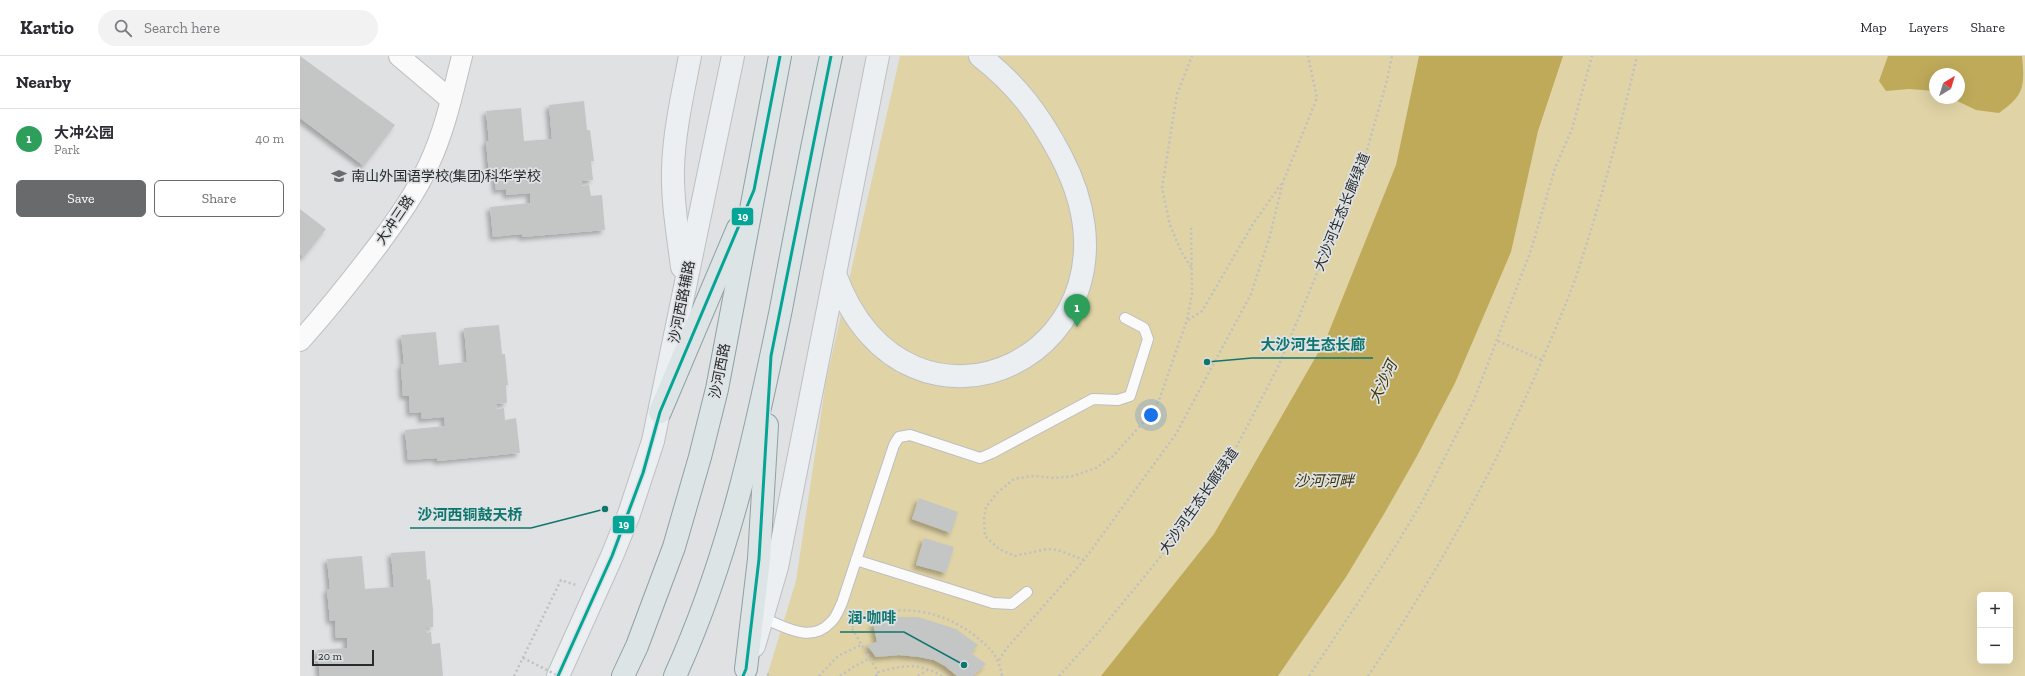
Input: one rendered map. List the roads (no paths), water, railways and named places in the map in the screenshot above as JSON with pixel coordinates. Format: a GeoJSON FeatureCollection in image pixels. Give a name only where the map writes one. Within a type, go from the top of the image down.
{"type":"FeatureCollection","features":[{"type":"Feature","properties":{"kind":"main road"},"geometry":{"type":"LineString","coordinates":[[684,285],[673,170],[674,145],[690,56]]}},
{"type":"Feature","properties":{"kind":"main road","name":"沙河西路辅路"},"geometry":{"type":"LineString","coordinates":[[558,676],[593,602],[629,514],[653,441],[660,412],[684,285],[733,56]]}},
{"type":"Feature","properties":{"kind":"main road","name":"沙河西路"},"geometry":{"type":"LineString","coordinates":[[623,676],[637,646],[674,547],[700,457],[717,389],[780,56]]}},
{"type":"Feature","properties":{"kind":"main road"},"geometry":{"type":"LineString","coordinates":[[675,676],[710,592],[749,458],[771,356],[830,56]]}},
{"type":"Feature","properties":{"kind":"main road"},"geometry":{"type":"LineString","coordinates":[[751,673],[763,618],[777,567],[878,56]]}},
{"type":"Feature","properties":{"kind":"main road"},"geometry":{"type":"LineString","coordinates":[[835,274],[848,305],[864,329],[875,340],[898,358],[911,365],[950,376],[977,375],[1015,362],[1044,342],[1066,317],[1076,296],[1084,257],[1084,225],[1078,193],[1058,149],[1025,97],[980,56]]}},
{"type":"Feature","properties":{"kind":"main road"},"geometry":{"type":"LineString","coordinates":[[660,412],[754,190]]}},
{"type":"Feature","properties":{"kind":"main road"},"geometry":{"type":"LineString","coordinates":[[751,673],[771,356]]}},
{"type":"Feature","properties":{"kind":"street"},"geometry":{"type":"LineString","coordinates":[[399,56],[451,100]]}},
{"type":"Feature","properties":{"kind":"street","name":"大冲三路"},"geometry":{"type":"LineString","coordinates":[[300,341],[335,301],[370,256],[414,192],[429,164],[440,136],[462,56]]}},
{"type":"Feature","properties":{"kind":"lane"},"geometry":{"type":"LineString","coordinates":[[763,618],[799,633],[817,632],[832,622],[842,603],[894,445],[899,437],[910,435],[980,458],[992,454],[1093,399],[1118,400],[1130,396],[1148,339],[1144,328],[1125,318]]}},
{"type":"Feature","properties":{"kind":"lane"},"geometry":{"type":"LineString","coordinates":[[856,560],[993,603],[1012,604],[1027,592]]}},
{"type":"Feature","properties":{"kind":"water"},"geometry":{"type":"Polygon","coordinates":[[[1419,56],[1563,56],[1538,131],[1511,252],[1455,383],[1417,456],[1346,577],[1278,676],[1101,676],[1214,534],[1326,339],[1396,165],[1419,56]]]}},
{"type":"Feature","properties":{"kind":"water"},"geometry":{"type":"Polygon","coordinates":[[[1888,56],[2022,56],[2023,83],[2021,90],[2014,101],[1999,113],[1976,110],[1964,104],[1965,104],[1965,68],[1929,68],[1929,91],[1909,89],[1886,91],[1879,81],[1888,56]]]}},
{"type":"Feature","properties":{"kind":"place","name":"南山外国语学校(集团)科华学校"},"geometry":{"type":"Point","coordinates":[339,176]}},
{"type":"Feature","properties":{"kind":"place","name":"大冲公园"},"geometry":{"type":"Point","coordinates":[1077,327]}},
{"type":"Feature","properties":{"kind":"place","name":"大沙河生态长廊"},"geometry":{"type":"Point","coordinates":[1207,362]}},
{"type":"Feature","properties":{"kind":"place","name":"沙河西铜鼓天桥"},"geometry":{"type":"Point","coordinates":[605,509]}},
{"type":"Feature","properties":{"kind":"place","name":"润·咖啡"},"geometry":{"type":"Point","coordinates":[964,665]}},
{"type":"Feature","properties":{"kind":"water label","name":"大沙河"},"geometry":{"type":"Point","coordinates":[1383,382]}},
{"type":"Feature","properties":{"kind":"water label","name":"沙河河畔"},"geometry":{"type":"Point","coordinates":[1324,481]}}]}
